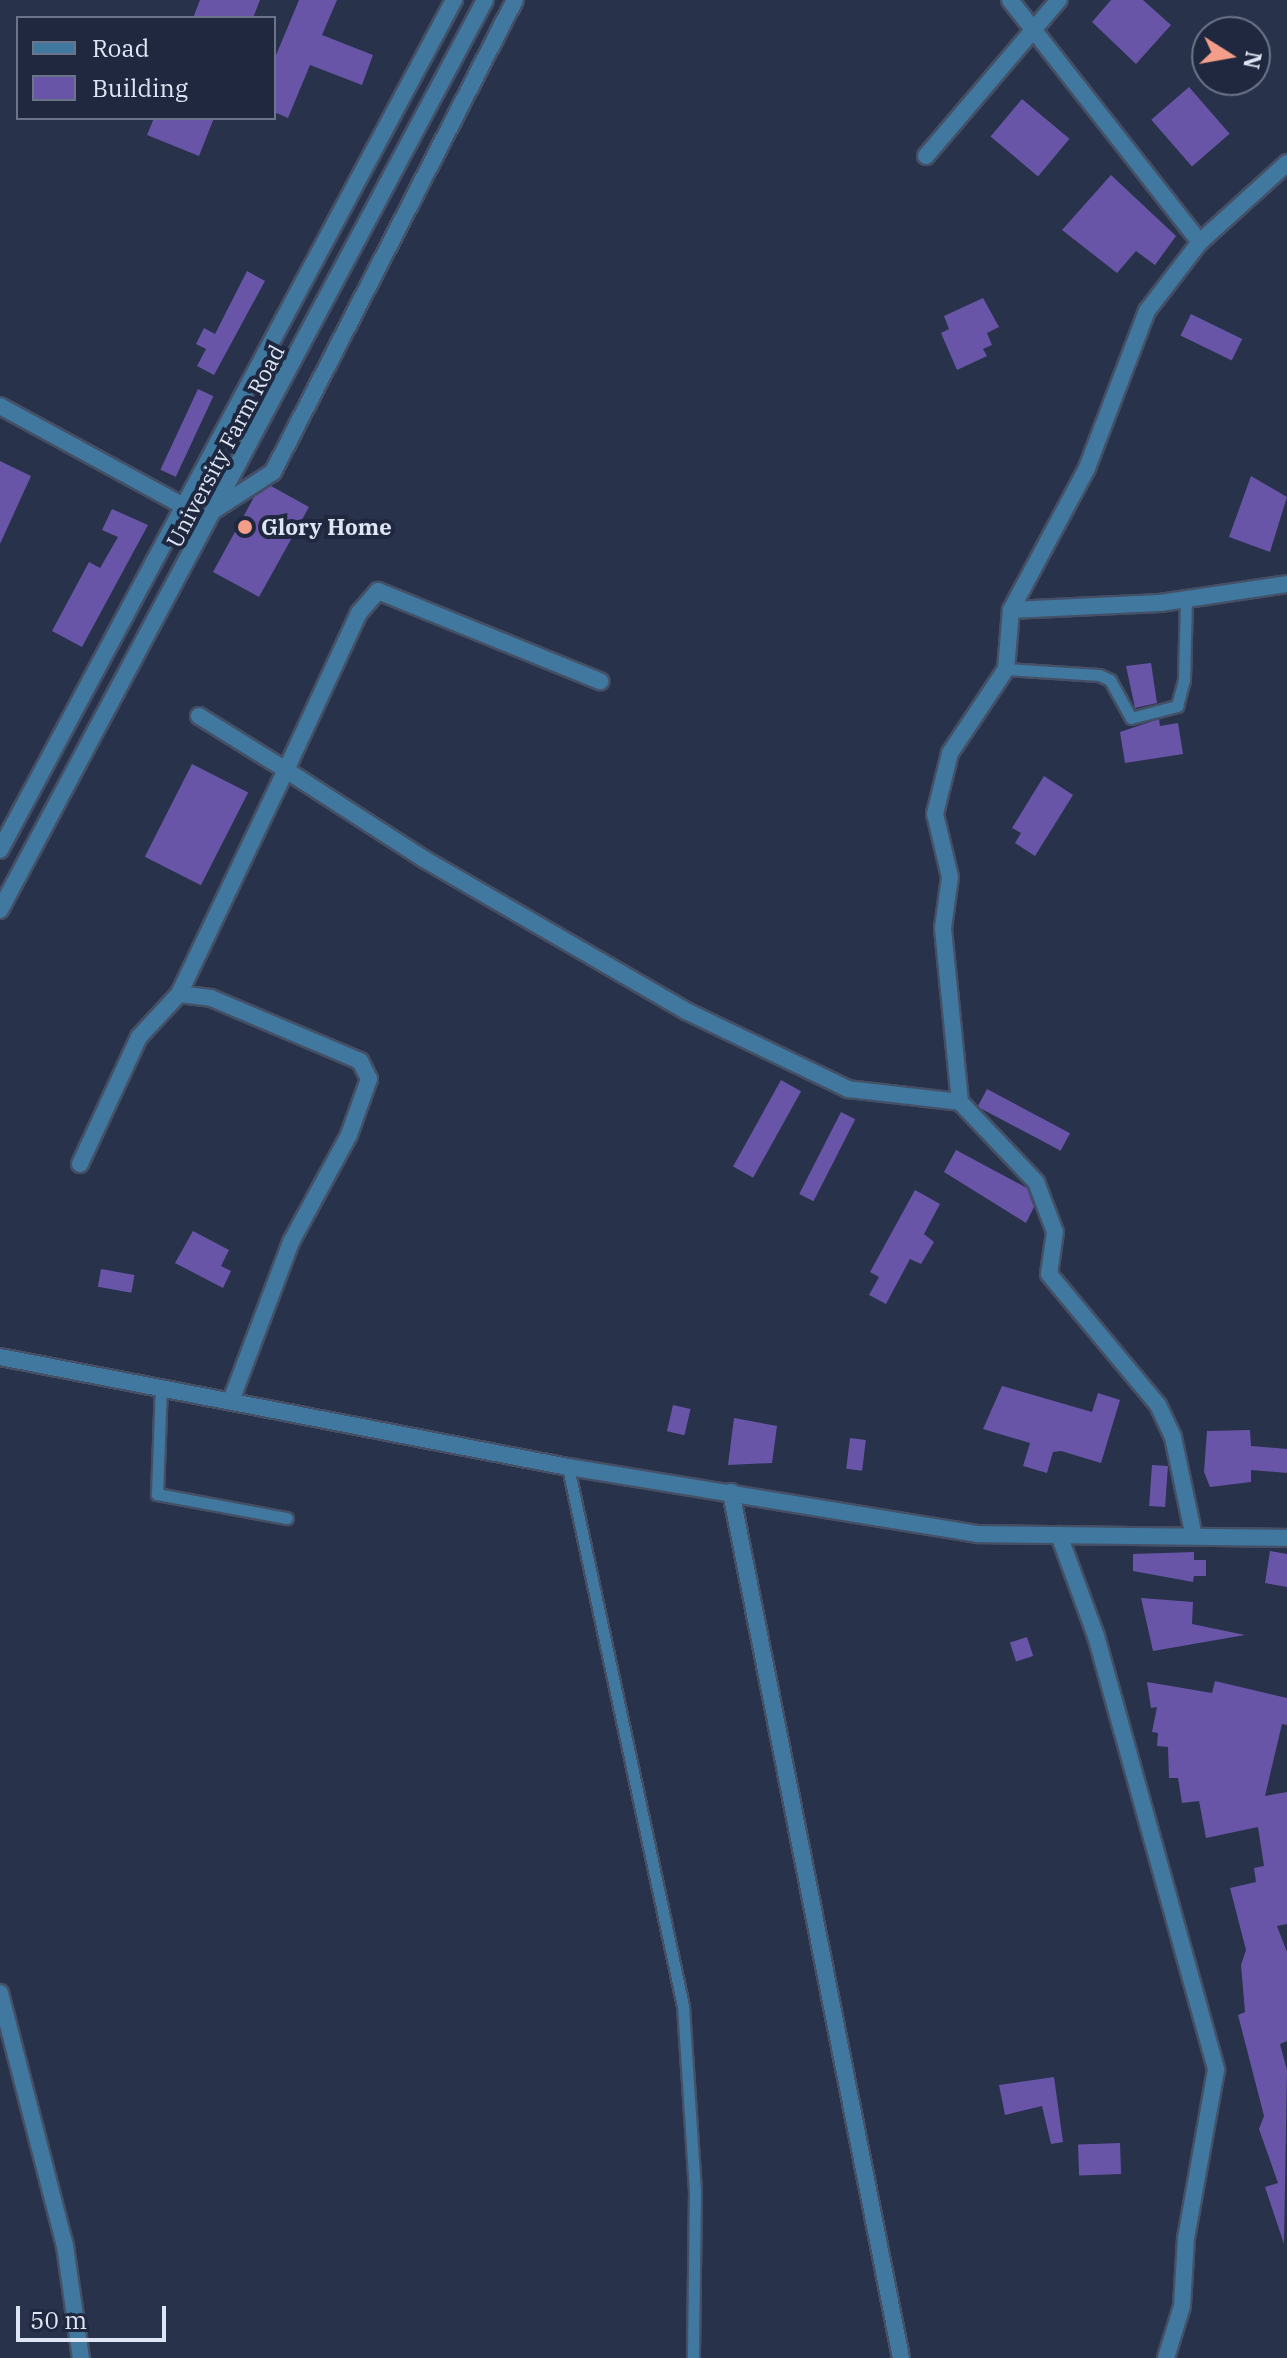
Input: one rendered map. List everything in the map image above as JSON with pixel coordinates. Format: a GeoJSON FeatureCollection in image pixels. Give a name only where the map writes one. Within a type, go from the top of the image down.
{"type":"FeatureCollection","features":[{"type":"Feature","properties":{"kind":"street","name":"University Farm Road"},"geometry":{"type":"LineString","coordinates":[[0,850],[454,0]]}},
{"type":"Feature","properties":{"kind":"street","name":"University Farm Road"},"geometry":{"type":"LineString","coordinates":[[0,910],[485,0]]}},
{"type":"Feature","properties":{"kind":"street"},"geometry":{"type":"LineString","coordinates":[[216,509],[273,472],[515,0]]}},
{"type":"Feature","properties":{"kind":"street"},"geometry":{"type":"LineString","coordinates":[[1010,0],[1030,31],[1200,242]]}},
{"type":"Feature","properties":{"kind":"street"},"geometry":{"type":"LineString","coordinates":[[926,156],[1059,0]]}},
{"type":"Feature","properties":{"kind":"street"},"geometry":{"type":"LineString","coordinates":[[1193,1532],[1173,1437],[1158,1405],[1049,1274],[1055,1232],[1036,1182],[960,1102],[943,928],[950,877],[935,814],[950,753],[1006,669],[1011,610],[1087,468],[1147,311],[1200,242],[1287,163]]}},
{"type":"Feature","properties":{"kind":"street"},"geometry":{"type":"LineString","coordinates":[[0,406],[185,507]]}},
{"type":"Feature","properties":{"kind":"street"},"geometry":{"type":"LineString","coordinates":[[1011,610],[1186,599],[1287,584]]}},
{"type":"Feature","properties":{"kind":"street"},"geometry":{"type":"LineString","coordinates":[[80,1164],[139,1037],[179,994],[359,613],[378,591],[600,681]]}},
{"type":"Feature","properties":{"kind":"street"},"geometry":{"type":"LineString","coordinates":[[199,716],[424,859],[686,1011],[848,1089],[960,1102]]}},
{"type":"Feature","properties":{"kind":"street"},"geometry":{"type":"LineString","coordinates":[[179,994],[211,998],[360,1061],[369,1079],[349,1135],[268,1295],[232,1398]]}},
{"type":"Feature","properties":{"kind":"street"},"geometry":{"type":"LineString","coordinates":[[0,1346],[25,1358]]}},
{"type":"Feature","properties":{"kind":"street"},"geometry":{"type":"LineString","coordinates":[[0,1357],[25,1358],[232,1398],[568,1467],[977,1534],[1193,1532],[1287,1538]]}},
{"type":"Feature","properties":{"kind":"street"},"geometry":{"type":"LineString","coordinates":[[731,1492],[901,2358]]}},
{"type":"Feature","properties":{"kind":"street"},"geometry":{"type":"LineString","coordinates":[[1059,1535],[1096,1636],[1216,2070],[1186,2238],[1182,2306],[1166,2358]]}},
{"type":"Feature","properties":{"kind":"street"},"geometry":{"type":"LineString","coordinates":[[0,1993],[65,2246],[81,2358]]}},
{"type":"Feature","properties":{"kind":"lane"},"geometry":{"type":"LineString","coordinates":[[1006,669],[1099,675],[1110,680],[1131,718],[1177,706],[1184,680],[1186,599]]}},
{"type":"Feature","properties":{"kind":"lane"},"geometry":{"type":"LineString","coordinates":[[161,1385],[157,1494],[287,1518]]}},
{"type":"Feature","properties":{"kind":"lane"},"geometry":{"type":"LineString","coordinates":[[568,1467],[683,2006],[695,2190],[693,2358]]}},
{"type":"Feature","properties":{"kind":"building"},"geometry":{"type":"Polygon","coordinates":[[[200,0],[260,0],[254,16],[194,16],[200,0]]]}},
{"type":"Feature","properties":{"kind":"building"},"geometry":{"type":"Polygon","coordinates":[[[299,0],[337,0],[322,35],[373,55],[362,85],[310,65],[288,118],[276,113],[276,55],[299,0]]]}},
{"type":"Feature","properties":{"kind":"building"},"geometry":{"type":"Polygon","coordinates":[[[1111,0],[1143,0],[1171,25],[1136,64],[1092,22],[1111,0]]]}},
{"type":"Feature","properties":{"kind":"building"},"geometry":{"type":"Polygon","coordinates":[[[1189,87],[1191,96],[1197,96],[1230,134],[1192,167],[1151,120],[1189,87]]]}},
{"type":"Feature","properties":{"kind":"building"},"geometry":{"type":"Polygon","coordinates":[[[1022,99],[1069,139],[1038,176],[991,137],[1022,99]]]}},
{"type":"Feature","properties":{"kind":"building"},"geometry":{"type":"Polygon","coordinates":[[[153,120],[213,120],[199,156],[147,135],[153,120]]]}},
{"type":"Feature","properties":{"kind":"building"},"geometry":{"type":"Polygon","coordinates":[[[1111,175],[1176,236],[1155,265],[1136,251],[1117,273],[1062,230],[1111,175]]]}},
{"type":"Feature","properties":{"kind":"building"},"geometry":{"type":"Polygon","coordinates":[[[247,271],[265,281],[214,375],[197,366],[206,349],[196,344],[204,328],[215,334],[247,271]]]}},
{"type":"Feature","properties":{"kind":"building"},"geometry":{"type":"Polygon","coordinates":[[[983,298],[999,327],[987,333],[992,345],[983,349],[987,356],[957,370],[941,333],[949,329],[944,316],[983,298]]]}},
{"type":"Feature","properties":{"kind":"building"},"geometry":{"type":"Polygon","coordinates":[[[1191,314],[1242,339],[1232,361],[1180,336],[1191,314]]]}},
{"type":"Feature","properties":{"kind":"building"},"geometry":{"type":"Polygon","coordinates":[[[198,389],[213,396],[176,477],[160,470],[198,389]]]}},
{"type":"Feature","properties":{"kind":"building"},"geometry":{"type":"Polygon","coordinates":[[[0,461],[31,476],[0,544],[0,461]]]}},
{"type":"Feature","properties":{"kind":"building"},"geometry":{"type":"Polygon","coordinates":[[[1251,476],[1287,497],[1270,552],[1229,537],[1251,476]]]}},
{"type":"Feature","properties":{"kind":"building"},"geometry":{"type":"Polygon","coordinates":[[[271,486],[309,507],[259,597],[213,572],[254,497],[271,486]]]}},
{"type":"Feature","properties":{"kind":"building"},"geometry":{"type":"Polygon","coordinates":[[[112,509],[148,525],[82,647],[52,631],[89,562],[100,568],[118,537],[102,530],[112,509]]]}},
{"type":"Feature","properties":{"kind":"building"},"geometry":{"type":"Polygon","coordinates":[[[1151,663],[1157,703],[1135,708],[1126,666],[1151,663]]]}},
{"type":"Feature","properties":{"kind":"building"},"geometry":{"type":"Polygon","coordinates":[[[1159,719],[1160,726],[1178,723],[1183,754],[1125,763],[1120,732],[1159,719]]]}},
{"type":"Feature","properties":{"kind":"building"},"geometry":{"type":"Polygon","coordinates":[[[192,764],[248,793],[201,885],[145,857],[192,764]]]}},
{"type":"Feature","properties":{"kind":"building"},"geometry":{"type":"Polygon","coordinates":[[[1044,776],[1073,795],[1035,856],[1015,843],[1021,833],[1012,828],[1044,776]]]}},
{"type":"Feature","properties":{"kind":"building"},"geometry":{"type":"Polygon","coordinates":[[[781,1080],[801,1091],[753,1178],[733,1167],[781,1080]]]}},
{"type":"Feature","properties":{"kind":"building"},"geometry":{"type":"Polygon","coordinates":[[[987,1089],[1070,1133],[1061,1151],[978,1107],[987,1089]]]}},
{"type":"Feature","properties":{"kind":"building"},"geometry":{"type":"Polygon","coordinates":[[[841,1112],[855,1119],[813,1201],[799,1194],[841,1112]]]}},
{"type":"Feature","properties":{"kind":"building"},"geometry":{"type":"Polygon","coordinates":[[[956,1150],[1027,1188],[1034,1207],[1026,1223],[944,1172],[956,1150]]]}},
{"type":"Feature","properties":{"kind":"building"},"geometry":{"type":"Polygon","coordinates":[[[915,1190],[940,1204],[924,1234],[934,1242],[921,1264],[910,1259],[886,1304],[869,1295],[879,1277],[870,1272],[915,1190]]]}},
{"type":"Feature","properties":{"kind":"building"},"geometry":{"type":"Polygon","coordinates":[[[193,1231],[229,1250],[221,1266],[231,1271],[223,1288],[175,1263],[193,1231]]]}},
{"type":"Feature","properties":{"kind":"building"},"geometry":{"type":"Polygon","coordinates":[[[101,1269],[134,1275],[131,1293],[98,1287],[101,1269]]]}},
{"type":"Feature","properties":{"kind":"building"},"geometry":{"type":"Polygon","coordinates":[[[1002,1386],[1092,1412],[1098,1393],[1120,1400],[1101,1463],[1061,1451],[1053,1452],[1047,1473],[1023,1466],[1030,1443],[983,1429],[1002,1386]]]}},
{"type":"Feature","properties":{"kind":"building"},"geometry":{"type":"Polygon","coordinates":[[[673,1405],[691,1409],[684,1435],[667,1431],[673,1405]]]}},
{"type":"Feature","properties":{"kind":"building"},"geometry":{"type":"Polygon","coordinates":[[[734,1418],[777,1426],[772,1463],[728,1465],[734,1418]]]}},
{"type":"Feature","properties":{"kind":"building"},"geometry":{"type":"Polygon","coordinates":[[[1250,1430],[1251,1446],[1287,1449],[1287,1473],[1251,1470],[1251,1482],[1210,1487],[1204,1472],[1207,1431],[1250,1430]]]}},
{"type":"Feature","properties":{"kind":"building"},"geometry":{"type":"Polygon","coordinates":[[[850,1438],[866,1440],[862,1471],[846,1469],[850,1438]]]}},
{"type":"Feature","properties":{"kind":"building"},"geometry":{"type":"Polygon","coordinates":[[[1152,1465],[1168,1466],[1165,1507],[1149,1506],[1152,1465]]]}},
{"type":"Feature","properties":{"kind":"building"},"geometry":{"type":"Polygon","coordinates":[[[1270,1551],[1287,1554],[1287,1587],[1265,1583],[1270,1551]]]}},
{"type":"Feature","properties":{"kind":"building"},"geometry":{"type":"Polygon","coordinates":[[[1194,1552],[1194,1560],[1206,1560],[1206,1576],[1194,1576],[1193,1582],[1133,1571],[1133,1554],[1194,1552]]]}},
{"type":"Feature","properties":{"kind":"building"},"geometry":{"type":"Polygon","coordinates":[[[1141,1598],[1193,1602],[1192,1624],[1245,1635],[1153,1651],[1141,1598]]]}},
{"type":"Feature","properties":{"kind":"building"},"geometry":{"type":"Polygon","coordinates":[[[1027,1637],[1033,1656],[1016,1662],[1010,1643],[1027,1637]]]}},
{"type":"Feature","properties":{"kind":"building"},"geometry":{"type":"Polygon","coordinates":[[[1215,1681],[1287,1698],[1287,1725],[1282,1724],[1265,1796],[1287,1792],[1287,1924],[1277,1926],[1287,1952],[1287,2041],[1280,2044],[1287,2070],[1284,2244],[1265,2187],[1278,2183],[1259,2129],[1264,2116],[1238,2015],[1245,2012],[1241,1965],[1246,1950],[1230,1888],[1256,1882],[1254,1868],[1264,1866],[1258,1827],[1206,1838],[1199,1801],[1182,1803],[1178,1778],[1169,1778],[1168,1747],[1157,1746],[1158,1733],[1152,1732],[1157,1707],[1151,1708],[1147,1682],[1212,1693],[1215,1681]]]}},
{"type":"Feature","properties":{"kind":"building"},"geometry":{"type":"Polygon","coordinates":[[[1054,2077],[1063,2142],[1051,2144],[1042,2106],[1005,2115],[999,2085],[1054,2077]]]}},
{"type":"Feature","properties":{"kind":"building"},"geometry":{"type":"Polygon","coordinates":[[[1120,2143],[1121,2174],[1079,2175],[1078,2144],[1120,2143]]]}},
{"type":"Feature","properties":{"kind":"place","name":"Glory Home"},"geometry":{"type":"Point","coordinates":[245,527]}}]}
